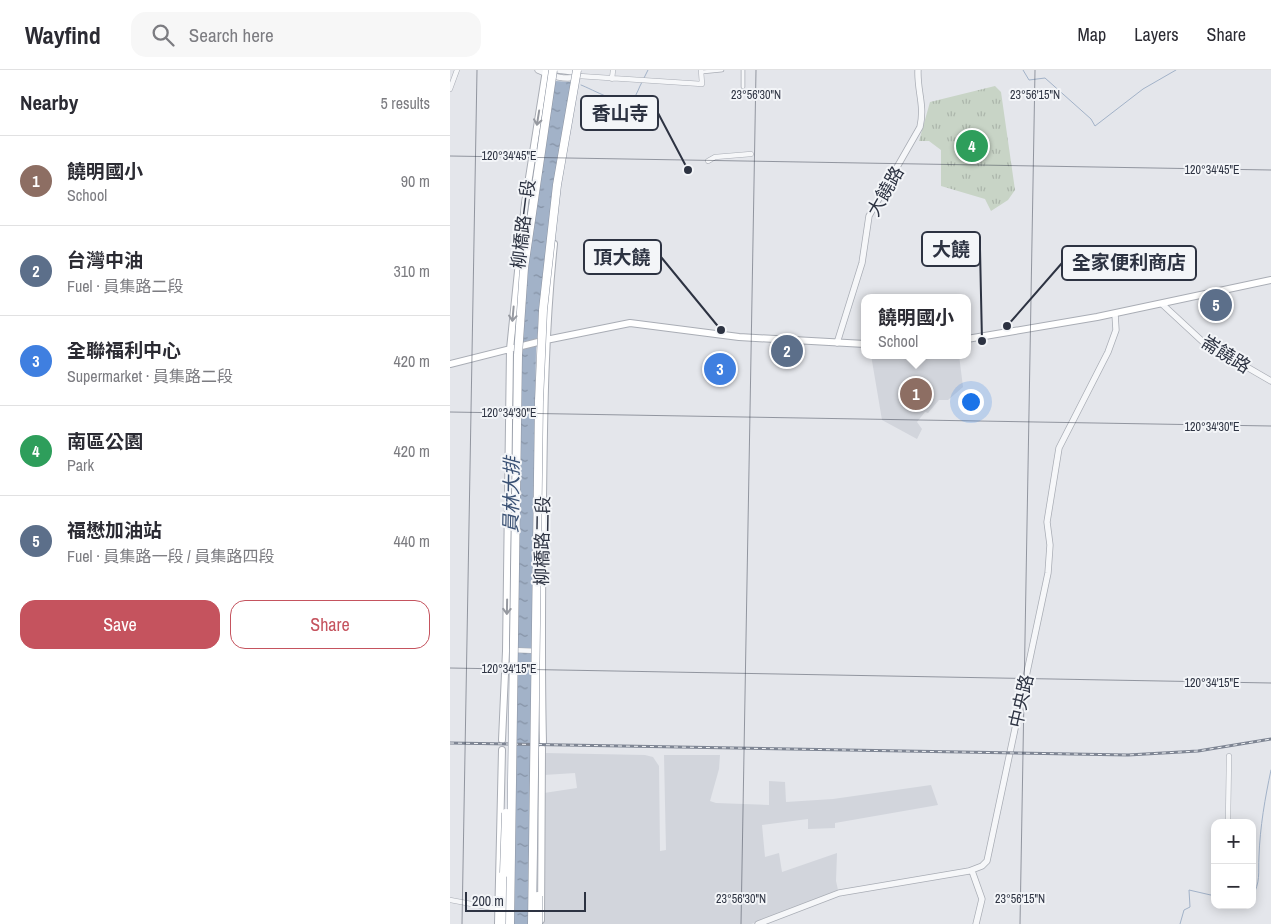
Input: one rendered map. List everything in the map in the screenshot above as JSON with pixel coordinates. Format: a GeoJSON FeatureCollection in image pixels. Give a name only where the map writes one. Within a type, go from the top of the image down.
{"type":"FeatureCollection","features":[{"type":"Feature","properties":{"kind":"highway"},"geometry":{"type":"LineString","coordinates":[[510,924],[515,402],[520,312],[535,184],[554,73]]}},
{"type":"Feature","properties":{"kind":"highway"},"geometry":{"type":"LineString","coordinates":[[532,924],[539,401],[543,310],[557,186],[577,74]]}},
{"type":"Feature","properties":{"kind":"highway"},"geometry":{"type":"LineString","coordinates":[[537,652],[539,674],[540,924]]}},
{"type":"Feature","properties":{"kind":"highway"},"geometry":{"type":"LineString","coordinates":[[503,924],[510,690],[513,671]]}},
{"type":"Feature","properties":{"kind":"main road","name":"柳橋路一段"},"geometry":{"type":"LineString","coordinates":[[510,349],[524,203],[545,72]]}},
{"type":"Feature","properties":{"kind":"main road","name":"柳橋路一段"},"geometry":{"type":"LineString","coordinates":[[546,340],[561,186],[577,74]]}},
{"type":"Feature","properties":{"kind":"main road"},"geometry":{"type":"LineString","coordinates":[[971,338],[1115,314],[1271,280]]}},
{"type":"Feature","properties":{"kind":"main road"},"geometry":{"type":"LineString","coordinates":[[450,364],[546,340],[630,324],[716,335],[861,344]]}},
{"type":"Feature","properties":{"kind":"main road","name":"柳橋路二段"},"geometry":{"type":"LineString","coordinates":[[540,924],[542,745],[537,652],[546,340]]}},
{"type":"Feature","properties":{"kind":"main road","name":"柳橋路二段"},"geometry":{"type":"LineString","coordinates":[[502,740],[506,650],[510,349]]}},
{"type":"Feature","properties":{"kind":"main road"},"geometry":{"type":"LineString","coordinates":[[498,924],[502,750]]}},
{"type":"Feature","properties":{"kind":"street"},"geometry":{"type":"LineString","coordinates":[[450,90],[457,70]]}},
{"type":"Feature","properties":{"kind":"street"},"geometry":{"type":"LineString","coordinates":[[538,70],[577,74]]}},
{"type":"Feature","properties":{"kind":"street"},"geometry":{"type":"LineString","coordinates":[[558,70],[612,79],[702,84],[702,71],[722,70]]}},
{"type":"Feature","properties":{"kind":"street"},"geometry":{"type":"LineString","coordinates":[[612,79],[613,70]]}},
{"type":"Feature","properties":{"kind":"street"},"geometry":{"type":"LineString","coordinates":[[743,87],[744,70]]}},
{"type":"Feature","properties":{"kind":"street","name":"大饒路"},"geometry":{"type":"LineString","coordinates":[[837,342],[862,263],[869,216],[920,127],[924,112],[918,85],[918,70]]}},
{"type":"Feature","properties":{"kind":"street"},"geometry":{"type":"LineString","coordinates":[[708,161],[715,157],[751,154]]}},
{"type":"Feature","properties":{"kind":"street","name":"崙饒路"},"geometry":{"type":"LineString","coordinates":[[1162,304],[1202,341],[1271,382]]}},
{"type":"Feature","properties":{"kind":"street","name":"中央路"},"geometry":{"type":"LineString","coordinates":[[972,871],[982,866],[990,855],[1009,753],[1035,640],[1048,573],[1050,545],[1047,522],[1059,448],[1108,352],[1116,330],[1115,314]]}},
{"type":"Feature","properties":{"kind":"street"},"geometry":{"type":"LineString","coordinates":[[506,650],[537,652]]}},
{"type":"Feature","properties":{"kind":"street"},"geometry":{"type":"LineString","coordinates":[[1228,819],[1229,756]]}},
{"type":"Feature","properties":{"kind":"street"},"geometry":{"type":"LineString","coordinates":[[758,924],[839,893],[972,871],[982,899],[976,924]]}},
{"type":"Feature","properties":{"kind":"street"},"geometry":{"type":"LineString","coordinates":[[450,900],[498,908]]}},
{"type":"Feature","properties":{"kind":"shaded area"},"geometry":{"type":"Polygon","coordinates":[[[872,359],[960,359],[963,387],[948,400],[939,400],[928,413],[925,412],[917,422],[922,429],[917,439],[882,420],[872,359]]]}},
{"type":"Feature","properties":{"kind":"shaded area"},"geometry":{"type":"Polygon","coordinates":[[[545,753],[645,755],[653,757],[659,766],[660,851],[666,850],[664,755],[720,755],[719,769],[710,801],[716,803],[769,805],[769,781],[785,782],[786,802],[833,799],[931,785],[938,805],[835,823],[835,828],[808,829],[808,819],[762,825],[765,857],[779,853],[782,872],[837,853],[836,881],[838,890],[751,924],[543,924],[544,793],[577,788],[575,773],[544,775],[545,753]]]}},
{"type":"Feature","properties":{"kind":"green space"},"geometry":{"type":"Polygon","coordinates":[[[995,86],[1001,92],[1015,190],[1008,200],[991,211],[985,199],[941,186],[941,150],[929,141],[919,141],[930,102],[995,86]]]}},
{"type":"Feature","properties":{"kind":"water"},"geometry":{"type":"Polygon","coordinates":[[[555,81],[572,82],[553,188],[536,350],[528,924],[512,924],[519,362],[533,220],[555,81]]]}},
{"type":"Feature","properties":{"kind":"waterway"},"geometry":{"type":"LineString","coordinates":[[644,78],[648,70]]}},
{"type":"Feature","properties":{"kind":"waterway"},"geometry":{"type":"LineString","coordinates":[[1023,70],[1029,80],[1045,78],[1091,119],[1095,126],[1143,89],[1176,70]]}},
{"type":"Feature","properties":{"kind":"waterway"},"geometry":{"type":"LineString","coordinates":[[581,85],[615,100],[629,101],[633,99],[642,82]]}},
{"type":"Feature","properties":{"kind":"waterway"},"geometry":{"type":"LineString","coordinates":[[1256,889],[1259,873],[1262,823],[1271,770]]}},
{"type":"Feature","properties":{"kind":"waterway"},"geometry":{"type":"LineString","coordinates":[[1180,924],[1184,910],[1190,907],[1189,890],[1211,895]]}},
{"type":"Feature","properties":{"kind":"railway"},"geometry":{"type":"LineString","coordinates":[[450,743],[1128,755],[1198,751],[1271,739]]}},
{"type":"Feature","properties":{"kind":"place","name":"南區公園"},"geometry":{"type":"Point","coordinates":[972,146]}},
{"type":"Feature","properties":{"kind":"place","name":"香山寺"},"geometry":{"type":"Point","coordinates":[688,170]}},
{"type":"Feature","properties":{"kind":"place","name":"福懋加油站"},"geometry":{"type":"Point","coordinates":[1216,305]}},
{"type":"Feature","properties":{"kind":"place","name":"全家便利商店"},"geometry":{"type":"Point","coordinates":[1007,326]}},
{"type":"Feature","properties":{"kind":"place","name":"頂大饒"},"geometry":{"type":"Point","coordinates":[721,330]}},
{"type":"Feature","properties":{"kind":"place","name":"大饒"},"geometry":{"type":"Point","coordinates":[982,341]}},
{"type":"Feature","properties":{"kind":"place","name":"台灣中油"},"geometry":{"type":"Point","coordinates":[787,351]}},
{"type":"Feature","properties":{"kind":"place","name":"全聯福利中心"},"geometry":{"type":"Point","coordinates":[720,369]}},
{"type":"Feature","properties":{"kind":"place","name":"饒明國小"},"geometry":{"type":"Point","coordinates":[916,394]}},
{"type":"Feature","properties":{"kind":"water label","name":"員林大排"},"geometry":{"type":"Point","coordinates":[511,495]}}]}
